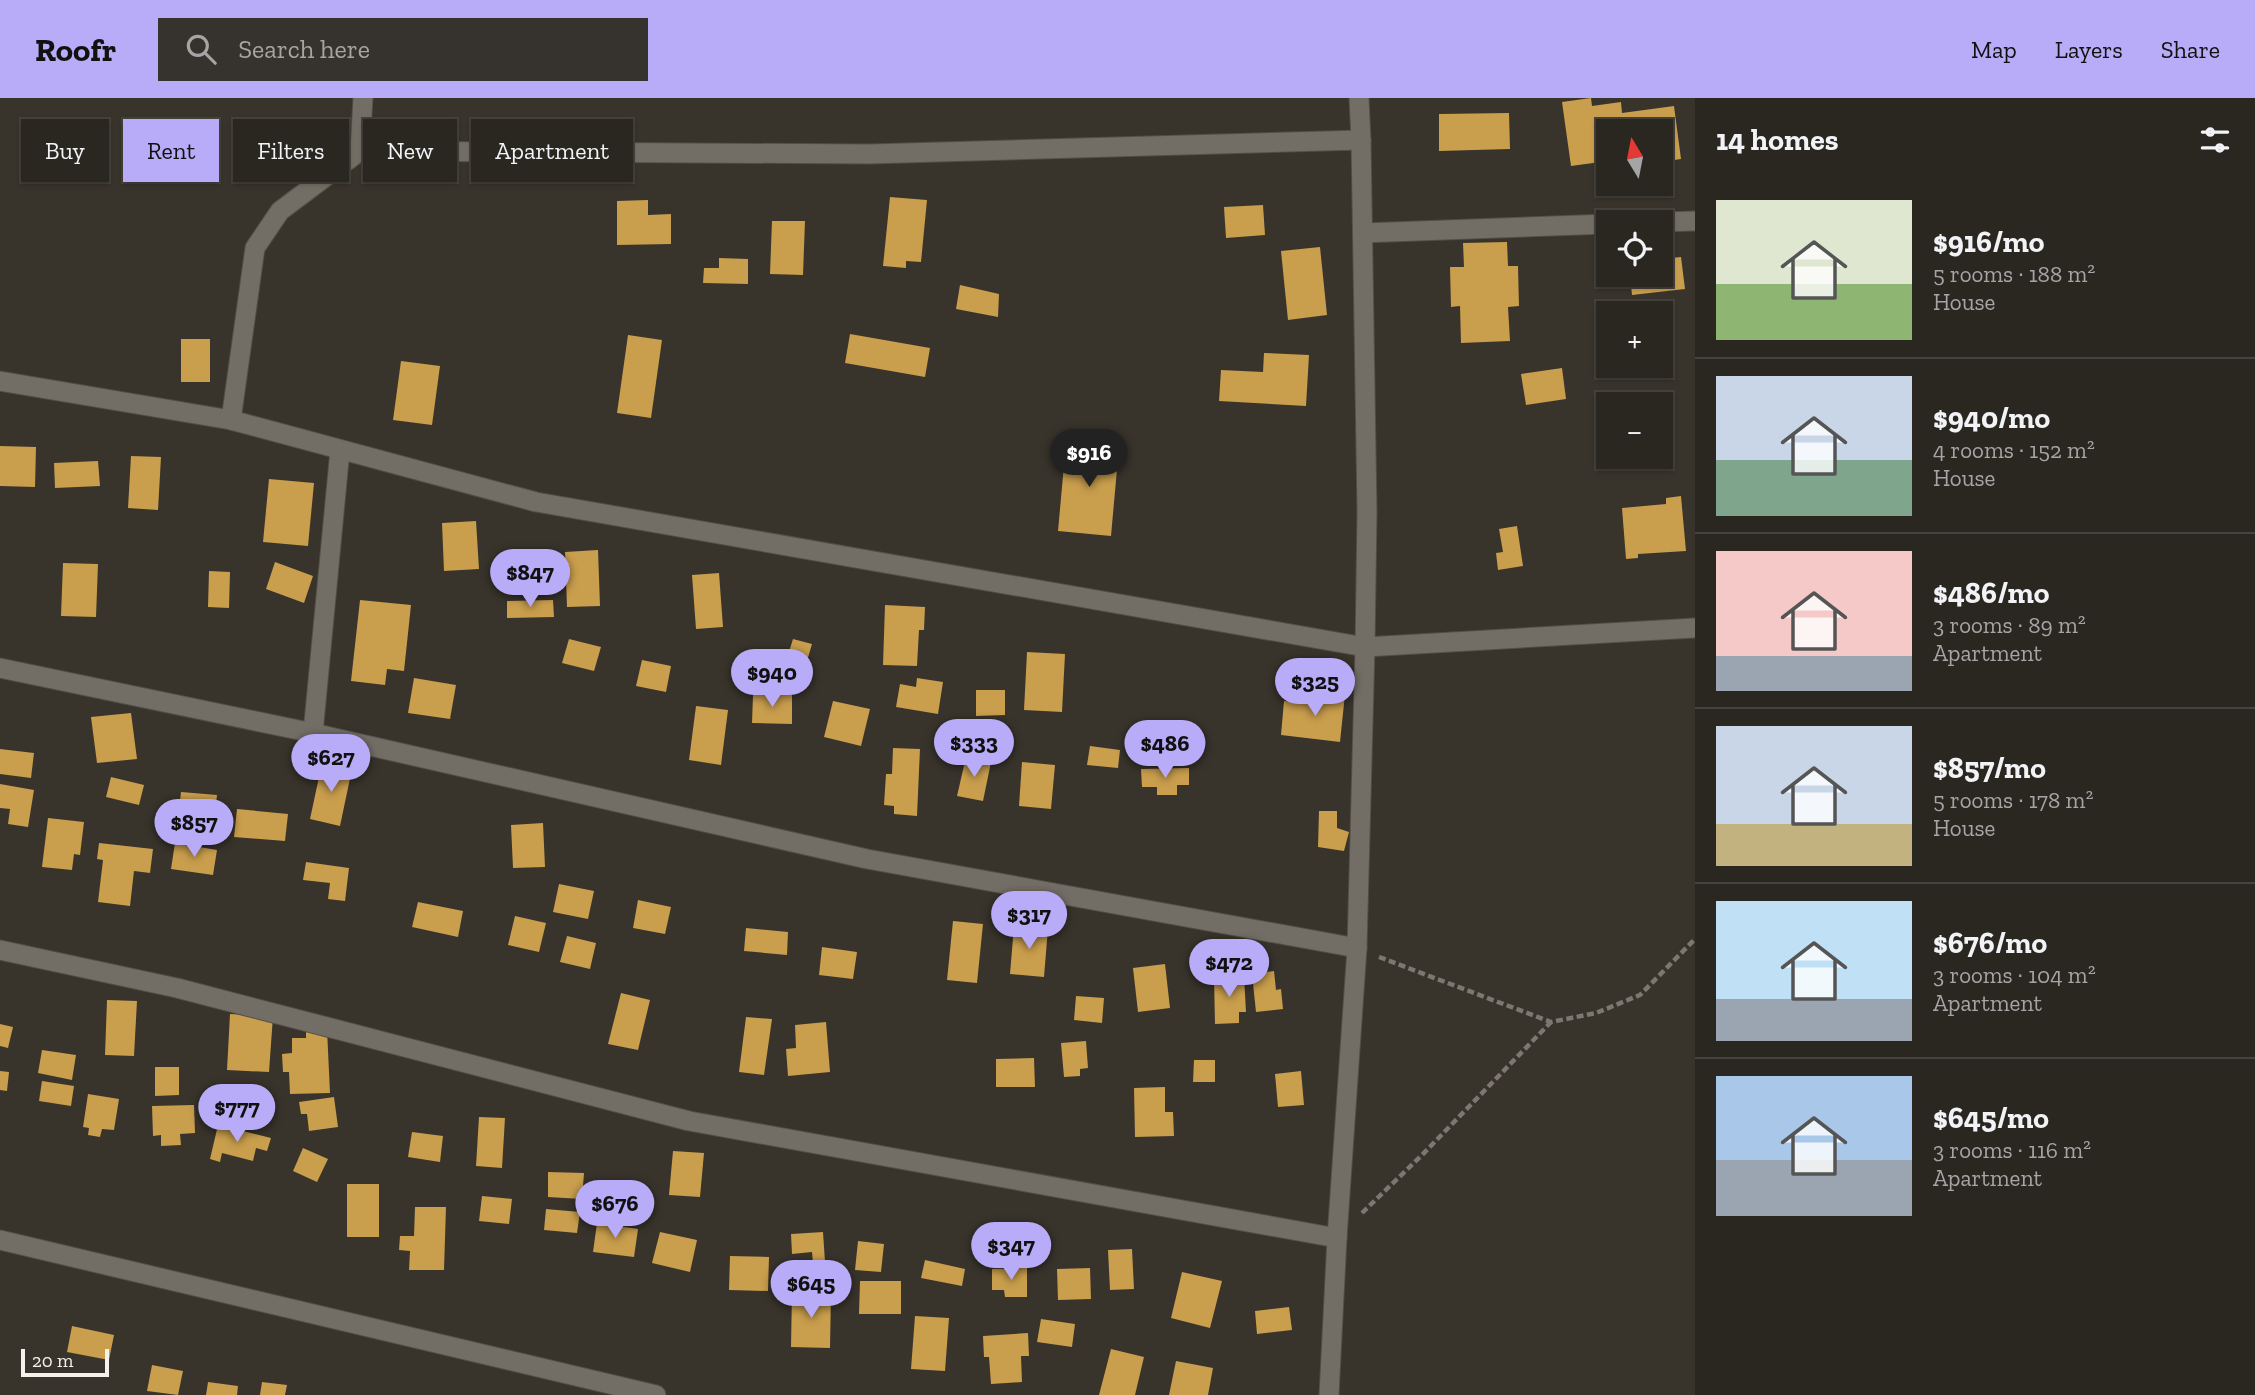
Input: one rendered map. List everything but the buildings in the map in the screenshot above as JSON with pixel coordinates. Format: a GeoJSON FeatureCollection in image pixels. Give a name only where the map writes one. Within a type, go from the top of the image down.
{"type":"FeatureCollection","features":[{"type":"Feature","properties":{"kind":"street"},"geometry":{"type":"LineString","coordinates":[[360,151],[363,98]]}},
{"type":"Feature","properties":{"kind":"street"},"geometry":{"type":"LineString","coordinates":[[1329,1395],[1357,948],[1365,647],[1367,512],[1359,98]]}},
{"type":"Feature","properties":{"kind":"street"},"geometry":{"type":"LineString","coordinates":[[231,420],[255,248],[280,211],[360,151],[869,154],[1361,140]]}},
{"type":"Feature","properties":{"kind":"street"},"geometry":{"type":"LineString","coordinates":[[1673,222],[1695,221]]}},
{"type":"Feature","properties":{"kind":"street"},"geometry":{"type":"LineString","coordinates":[[1363,233],[1596,224]]}},
{"type":"Feature","properties":{"kind":"street"},"geometry":{"type":"LineString","coordinates":[[0,381],[231,420],[536,502],[1365,647],[1695,628]]}},
{"type":"Feature","properties":{"kind":"street"},"geometry":{"type":"LineString","coordinates":[[313,733],[340,450]]}},
{"type":"Feature","properties":{"kind":"street"},"geometry":{"type":"LineString","coordinates":[[0,668],[313,733],[867,859],[1357,948]]}},
{"type":"Feature","properties":{"kind":"street"},"geometry":{"type":"LineString","coordinates":[[0,950],[177,988],[689,1121],[1337,1238]]}},
{"type":"Feature","properties":{"kind":"street"},"geometry":{"type":"LineString","coordinates":[[0,1240],[656,1395]]}},
{"type":"Feature","properties":{"kind":"path"},"geometry":{"type":"LineString","coordinates":[[1357,948],[1551,1022],[1596,1013],[1640,995],[1695,939]]}},
{"type":"Feature","properties":{"kind":"path"},"geometry":{"type":"LineString","coordinates":[[1337,1238],[1551,1022]]}}]}
